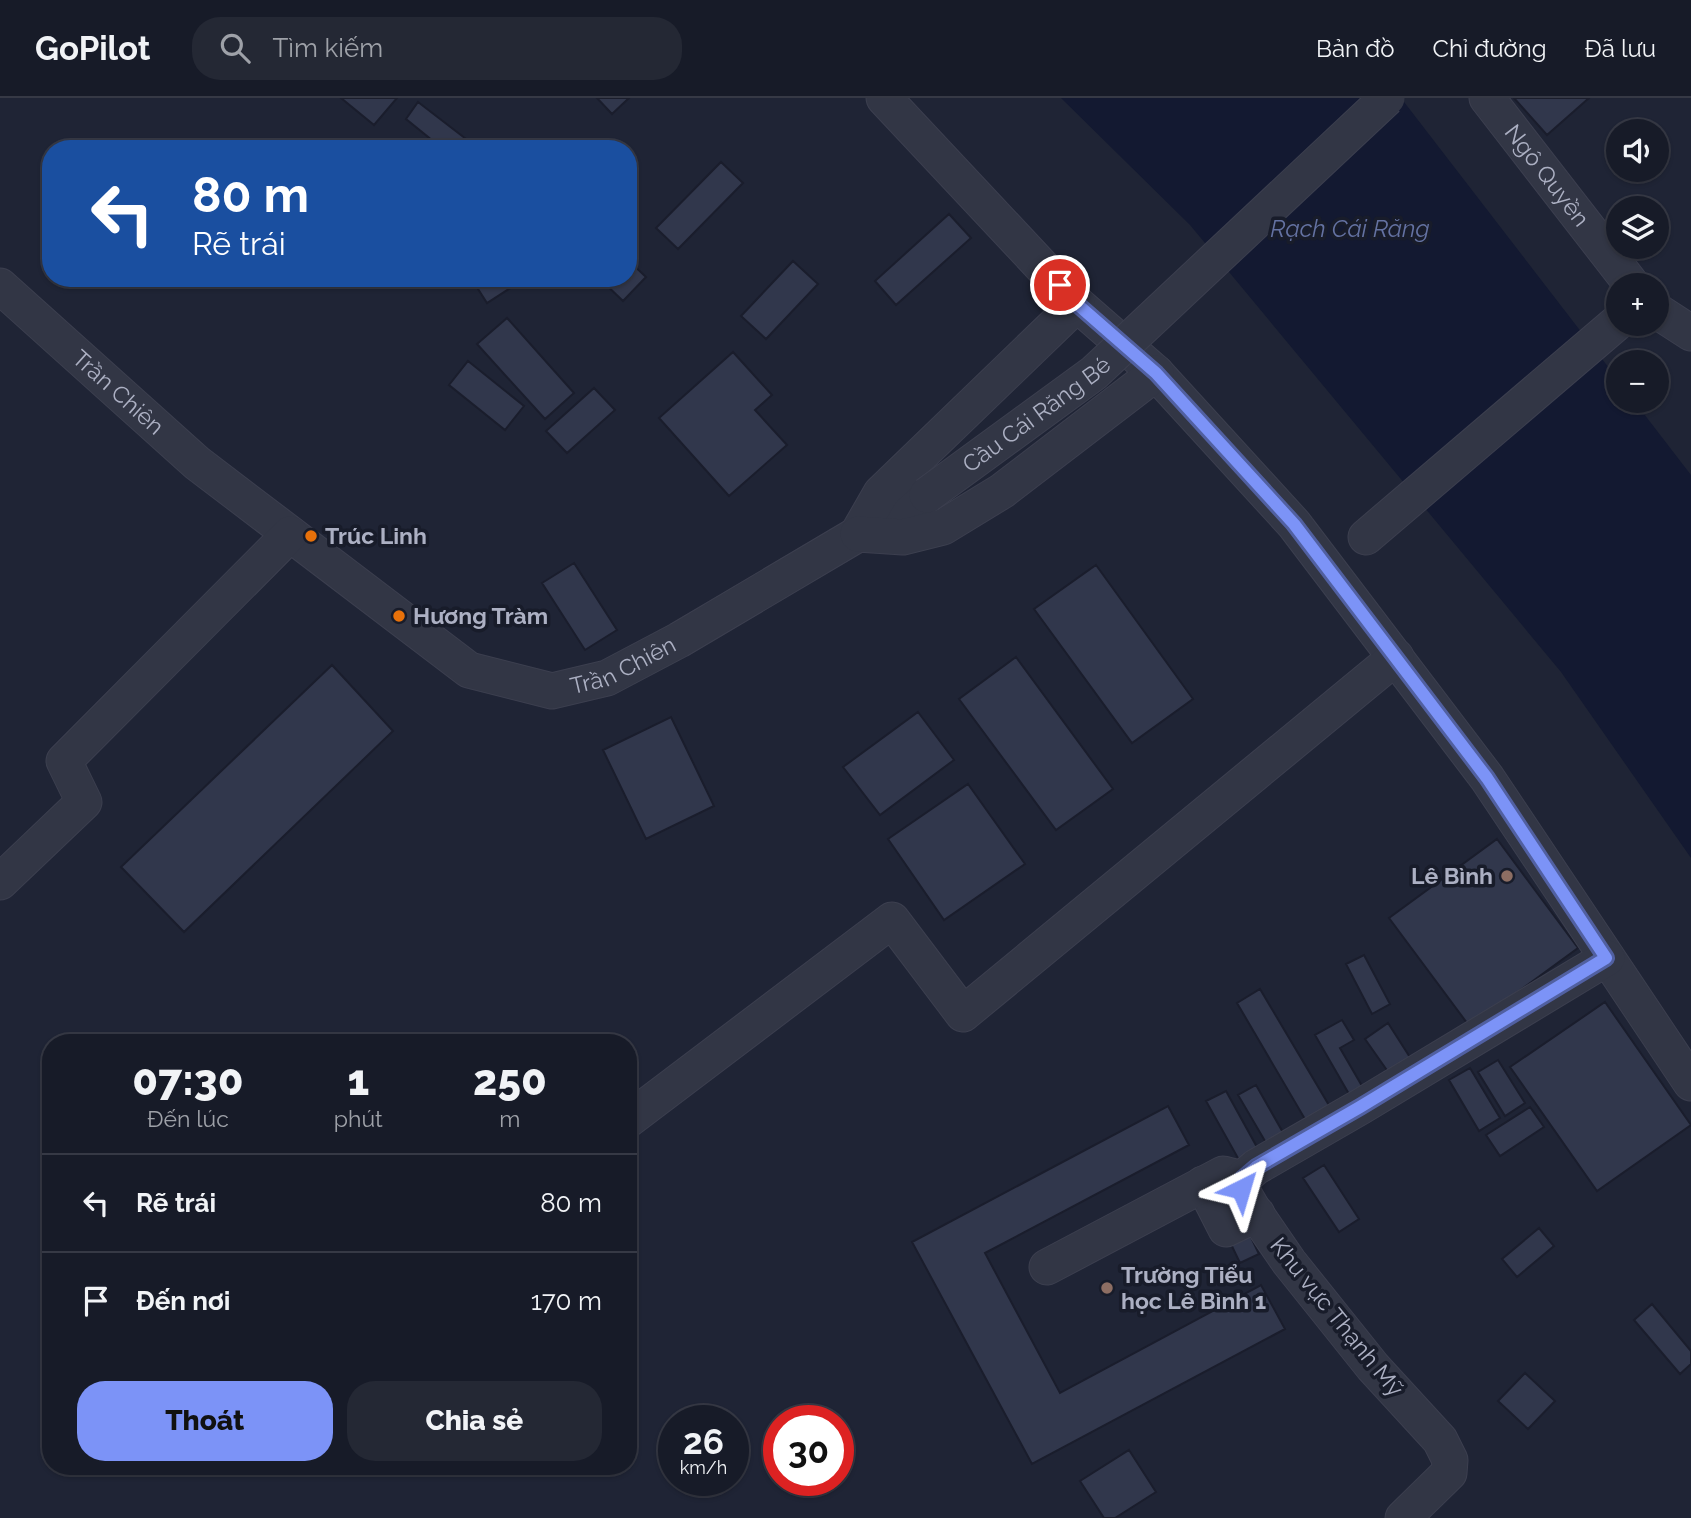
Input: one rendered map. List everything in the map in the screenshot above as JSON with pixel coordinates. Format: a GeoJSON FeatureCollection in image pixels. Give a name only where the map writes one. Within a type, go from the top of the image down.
{"type":"FeatureCollection","features":[{"type":"Feature","properties":{"kind":"street"},"geometry":{"type":"LineString","coordinates":[[884,98],[1077,304],[1156,373],[1294,524],[1487,778],[1691,1083]]}},
{"type":"Feature","properties":{"kind":"street","name":"Cầu Cái Răng Bé"},"geometry":{"type":"LineString","coordinates":[[927,495],[1094,373],[1387,98]]}},
{"type":"Feature","properties":{"kind":"street","name":"Ngô Quyền"},"geometry":{"type":"LineString","coordinates":[[1487,98],[1623,273]]}},
{"type":"Feature","properties":{"kind":"street","name":"Trần Chiên"},"geometry":{"type":"LineString","coordinates":[[0,286],[197,463],[470,670],[552,691],[607,678],[679,640],[927,495]]}},
{"type":"Feature","properties":{"kind":"street"},"geometry":{"type":"LineString","coordinates":[[1077,304],[881,493],[858,534],[903,537],[943,527],[1002,491],[1156,373]]}},
{"type":"Feature","properties":{"kind":"street"},"geometry":{"type":"LineString","coordinates":[[1669,319],[1691,333]]}},
{"type":"Feature","properties":{"kind":"street"},"geometry":{"type":"LineString","coordinates":[[1366,537],[1606,331]]}},
{"type":"Feature","properties":{"kind":"street"},"geometry":{"type":"LineString","coordinates":[[0,882],[84,802],[64,761],[290,534]]}},
{"type":"Feature","properties":{"kind":"street"},"geometry":{"type":"LineString","coordinates":[[637,1113],[892,920],[963,1014],[1396,657]]}},
{"type":"Feature","properties":{"kind":"street"},"geometry":{"type":"LineString","coordinates":[[1047,1267],[1223,1174],[1242,1179],[1256,1167],[1606,958]]}},
{"type":"Feature","properties":{"kind":"street","name":"Khu vực Thạnh Mỹ"},"geometry":{"type":"LineString","coordinates":[[1242,1179],[1241,1189],[1289,1262],[1364,1357],[1440,1440],[1446,1450],[1450,1461],[1449,1473],[1403,1518]]}},
{"type":"Feature","properties":{"kind":"street"},"geometry":{"type":"LineString","coordinates":[[1203,1184],[1226,1229],[1257,1214]]}},
{"type":"Feature","properties":{"kind":"water","name":"Rạch Cái Răng"},"geometry":{"type":"Polygon","coordinates":[[[1061,98],[1401,98],[1606,364],[1606,413],[1643,413],[1691,475],[1691,858],[1561,672],[1190,225],[1061,98]]]}},
{"type":"Feature","properties":{"kind":"building"},"geometry":{"type":"Polygon","coordinates":[[[341,98],[397,98],[374,125],[341,98]]]}},
{"type":"Feature","properties":{"kind":"building"},"geometry":{"type":"Polygon","coordinates":[[[597,98],[629,98],[612,114],[597,98]]]}},
{"type":"Feature","properties":{"kind":"building"},"geometry":{"type":"Polygon","coordinates":[[[1514,98],[1589,98],[1547,135],[1514,98]]]}},
{"type":"Feature","properties":{"kind":"building"},"geometry":{"type":"Polygon","coordinates":[[[418,102],[467,140],[432,140],[406,119],[418,102]]]}},
{"type":"Feature","properties":{"kind":"building"},"geometry":{"type":"Polygon","coordinates":[[[721,162],[743,183],[678,249],[656,228],[721,162]]]}},
{"type":"Feature","properties":{"kind":"building"},"geometry":{"type":"Polygon","coordinates":[[[949,214],[971,238],[896,305],[875,281],[949,214]]]}},
{"type":"Feature","properties":{"kind":"building"},"geometry":{"type":"Polygon","coordinates":[[[793,261],[818,284],[766,339],[741,316],[793,261]]]}},
{"type":"Feature","properties":{"kind":"building"},"geometry":{"type":"Polygon","coordinates":[[[637,268],[646,277],[637,286],[637,268]]]}},
{"type":"Feature","properties":{"kind":"building"},"geometry":{"type":"Polygon","coordinates":[[[477,287],[512,287],[487,303],[477,287]]]}},
{"type":"Feature","properties":{"kind":"building"},"geometry":{"type":"Polygon","coordinates":[[[608,287],[636,287],[623,301],[608,287]]]}},
{"type":"Feature","properties":{"kind":"building"},"geometry":{"type":"Polygon","coordinates":[[[507,318],[574,393],[545,419],[477,344],[507,318]]]}},
{"type":"Feature","properties":{"kind":"building"},"geometry":{"type":"Polygon","coordinates":[[[733,352],[772,395],[755,410],[787,445],[729,496],[659,418],[733,352]]]}},
{"type":"Feature","properties":{"kind":"building"},"geometry":{"type":"Polygon","coordinates":[[[468,361],[524,406],[505,430],[449,385],[468,361]]]}},
{"type":"Feature","properties":{"kind":"building"},"geometry":{"type":"Polygon","coordinates":[[[594,388],[615,410],[567,453],[546,431],[594,388]]]}},
{"type":"Feature","properties":{"kind":"building"},"geometry":{"type":"Polygon","coordinates":[[[574,563],[617,630],[585,650],[542,583],[574,563]]]}},
{"type":"Feature","properties":{"kind":"building"},"geometry":{"type":"Polygon","coordinates":[[[1096,565],[1193,699],[1132,743],[1034,609],[1096,565]]]}},
{"type":"Feature","properties":{"kind":"building"},"geometry":{"type":"Polygon","coordinates":[[[1016,657],[1113,789],[1056,830],[959,699],[1016,657]]]}},
{"type":"Feature","properties":{"kind":"building"},"geometry":{"type":"Polygon","coordinates":[[[332,665],[393,731],[184,932],[121,867],[332,665]]]}},
{"type":"Feature","properties":{"kind":"building"},"geometry":{"type":"Polygon","coordinates":[[[918,712],[954,760],[880,815],[843,767],[918,712]]]}},
{"type":"Feature","properties":{"kind":"building"},"geometry":{"type":"Polygon","coordinates":[[[671,717],[714,806],[646,839],[603,750],[671,717]]]}},
{"type":"Feature","properties":{"kind":"building"},"geometry":{"type":"Polygon","coordinates":[[[968,784],[1025,864],[944,920],[888,839],[968,784]]]}},
{"type":"Feature","properties":{"kind":"building"},"geometry":{"type":"Polygon","coordinates":[[[1497,839],[1578,948],[1470,1027],[1389,918],[1497,839]]]}},
{"type":"Feature","properties":{"kind":"building"},"geometry":{"type":"Polygon","coordinates":[[[1364,955],[1390,1004],[1372,1014],[1346,964],[1364,955]]]}},
{"type":"Feature","properties":{"kind":"building"},"geometry":{"type":"Polygon","coordinates":[[[1260,989],[1333,1112],[1309,1126],[1237,1003],[1260,989]]]}},
{"type":"Feature","properties":{"kind":"building"},"geometry":{"type":"Polygon","coordinates":[[[1605,1002],[1691,1125],[1597,1191],[1510,1067],[1605,1002]]]}},
{"type":"Feature","properties":{"kind":"building"},"geometry":{"type":"Polygon","coordinates":[[[1342,1020],[1354,1040],[1340,1048],[1362,1086],[1349,1094],[1315,1035],[1342,1020]]]}},
{"type":"Feature","properties":{"kind":"building"},"geometry":{"type":"Polygon","coordinates":[[[1388,1023],[1413,1062],[1391,1076],[1365,1039],[1388,1023]]]}},
{"type":"Feature","properties":{"kind":"building"},"geometry":{"type":"Polygon","coordinates":[[[1498,1060],[1525,1103],[1505,1116],[1478,1072],[1498,1060]]]}},
{"type":"Feature","properties":{"kind":"building"},"geometry":{"type":"Polygon","coordinates":[[[1470,1068],[1500,1118],[1479,1131],[1449,1080],[1470,1068]]]}},
{"type":"Feature","properties":{"kind":"building"},"geometry":{"type":"Polygon","coordinates":[[[1256,1085],[1289,1143],[1272,1153],[1238,1095],[1256,1085]]]}},
{"type":"Feature","properties":{"kind":"building"},"geometry":{"type":"Polygon","coordinates":[[[1226,1091],[1258,1149],[1239,1160],[1206,1101],[1226,1091]]]}},
{"type":"Feature","properties":{"kind":"building"},"geometry":{"type":"Polygon","coordinates":[[[1168,1106],[1189,1145],[985,1253],[1060,1393],[1261,1285],[1285,1329],[1032,1464],[912,1242],[1168,1106]]]}},
{"type":"Feature","properties":{"kind":"building"},"geometry":{"type":"Polygon","coordinates":[[[1530,1107],[1544,1127],[1500,1156],[1486,1135],[1530,1107]]]}},
{"type":"Feature","properties":{"kind":"building"},"geometry":{"type":"Polygon","coordinates":[[[1324,1165],[1359,1219],[1339,1232],[1303,1178],[1324,1165]]]}},
{"type":"Feature","properties":{"kind":"building"},"geometry":{"type":"Polygon","coordinates":[[[1539,1228],[1554,1246],[1517,1277],[1502,1259],[1539,1228]]]}},
{"type":"Feature","properties":{"kind":"building"},"geometry":{"type":"Polygon","coordinates":[[[1248,1231],[1259,1254],[1240,1263],[1229,1240],[1248,1231]]]}},
{"type":"Feature","properties":{"kind":"building"},"geometry":{"type":"Polygon","coordinates":[[[1652,1304],[1691,1351],[1691,1364],[1680,1374],[1634,1320],[1652,1304]]]}},
{"type":"Feature","properties":{"kind":"building"},"geometry":{"type":"Polygon","coordinates":[[[1525,1373],[1555,1401],[1528,1429],[1498,1401],[1525,1373]]]}},
{"type":"Feature","properties":{"kind":"building"},"geometry":{"type":"Polygon","coordinates":[[[1129,1450],[1156,1492],[1115,1518],[1104,1518],[1080,1481],[1129,1450]]]}},
{"type":"Feature","properties":{"kind":"place","name":"Trúc Linh"},"geometry":{"type":"Point","coordinates":[311,536]}},
{"type":"Feature","properties":{"kind":"place","name":"Hương Tràm"},"geometry":{"type":"Point","coordinates":[399,616]}},
{"type":"Feature","properties":{"kind":"place","name":"Lê Bình"},"geometry":{"type":"Point","coordinates":[1507,876]}},
{"type":"Feature","properties":{"kind":"place","name":"Trường Tiểu học Lê Bình 1"},"geometry":{"type":"Point","coordinates":[1107,1288]}},
{"type":"Feature","properties":{"kind":"route"},"geometry":{"type":"LineString","coordinates":[[1060,285],[1077,304],[1156,373],[1294,524],[1487,778],[1606,958],[1256,1167],[1242,1179],[1241,1189]]}}]}
